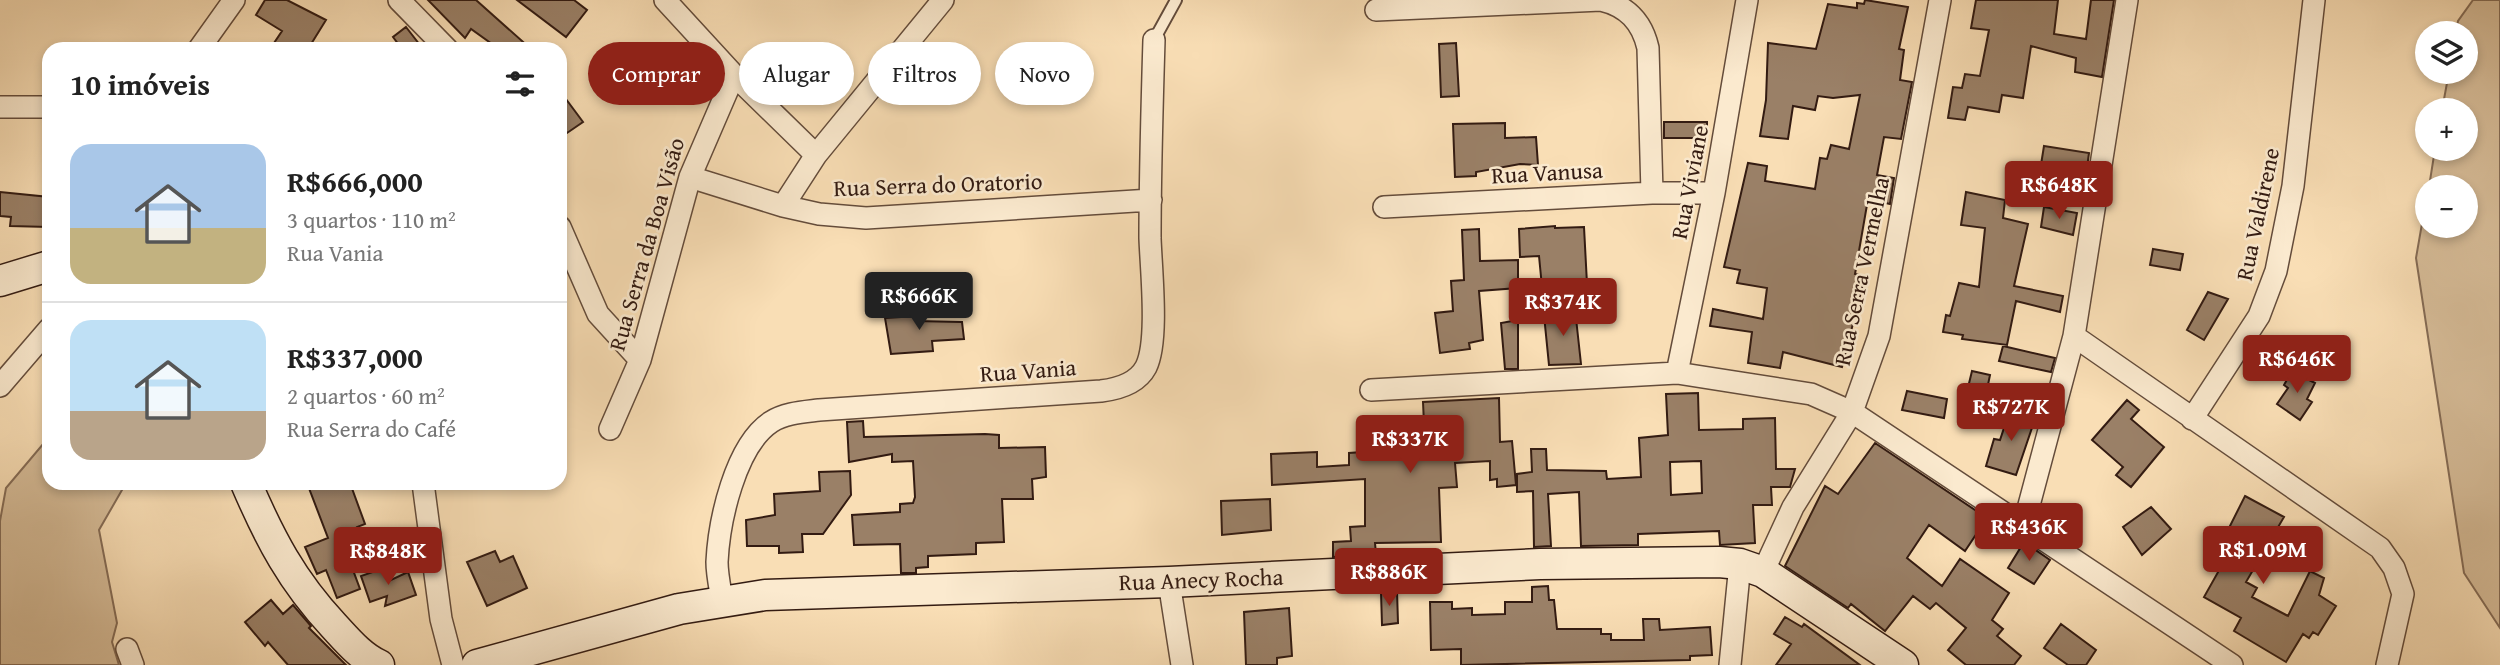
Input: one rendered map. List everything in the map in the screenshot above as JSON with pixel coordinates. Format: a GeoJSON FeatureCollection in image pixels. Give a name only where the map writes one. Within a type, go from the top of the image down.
{"type":"FeatureCollection","features":[{"type":"Feature","properties":{"kind":"street"},"geometry":{"type":"LineString","coordinates":[[204,42],[234,0]]}},
{"type":"Feature","properties":{"kind":"street"},"geometry":{"type":"LineString","coordinates":[[398,0],[440,42]]}},
{"type":"Feature","properties":{"kind":"street"},"geometry":{"type":"LineString","coordinates":[[783,206],[816,155],[943,0]]}},
{"type":"Feature","properties":{"kind":"street","name":"Rua Viviane"},"geometry":{"type":"LineString","coordinates":[[1677,373],[1714,193],[1747,0]]}},
{"type":"Feature","properties":{"kind":"street","name":"Rua Serra Vermelha"},"geometry":{"type":"LineString","coordinates":[[1730,665],[1751,568],[1793,507],[1852,412],[1869,368],[1887,300],[1940,0]]}},
{"type":"Feature","properties":{"kind":"street"},"geometry":{"type":"LineString","coordinates":[[2024,524],[2074,336],[2127,0]]}},
{"type":"Feature","properties":{"kind":"street","name":"Rua Valdirene"},"geometry":{"type":"LineString","coordinates":[[2192,419],[2259,316],[2276,271],[2293,186],[2314,0]]}},
{"type":"Feature","properties":{"kind":"street"},"geometry":{"type":"LineString","coordinates":[[1376,10],[1573,1],[1613,3],[1624,9],[1644,31],[1648,48],[1652,192]]}},
{"type":"Feature","properties":{"kind":"street"},"geometry":{"type":"LineString","coordinates":[[674,3],[733,75],[816,155]]}},
{"type":"Feature","properties":{"kind":"street","name":"Rua Vania"},"geometry":{"type":"LineString","coordinates":[[722,600],[717,563],[725,510],[747,451],[772,422],[788,415],[819,410],[1101,391],[1124,386],[1138,379],[1147,366],[1152,317],[1154,40]]}},
{"type":"Feature","properties":{"kind":"street","name":"Rua Serra da Boa Visão"},"geometry":{"type":"LineString","coordinates":[[610,429],[640,360],[690,177],[733,75]]}},
{"type":"Feature","properties":{"kind":"street"},"geometry":{"type":"LineString","coordinates":[[0,107],[42,107]]}},
{"type":"Feature","properties":{"kind":"street","name":"Rua Serra do Oratorio"},"geometry":{"type":"LineString","coordinates":[[690,177],[783,206],[818,214],[866,218],[1151,200]]}},
{"type":"Feature","properties":{"kind":"street","name":"Rua Vanusa"},"geometry":{"type":"LineString","coordinates":[[1384,207],[1652,192],[1714,193]]}},
{"type":"Feature","properties":{"kind":"street"},"geometry":{"type":"LineString","coordinates":[[567,243],[598,314],[640,360]]}},
{"type":"Feature","properties":{"kind":"street"},"geometry":{"type":"LineString","coordinates":[[0,281],[42,268]]}},
{"type":"Feature","properties":{"kind":"street"},"geometry":{"type":"LineString","coordinates":[[2074,336],[2380,548],[2394,568],[2403,594],[2387,665]]}},
{"type":"Feature","properties":{"kind":"street"},"geometry":{"type":"LineString","coordinates":[[0,386],[42,337]]}},
{"type":"Feature","properties":{"kind":"street"},"geometry":{"type":"LineString","coordinates":[[1371,390],[1677,373],[1811,394],[1852,412],[2232,665]]}},
{"type":"Feature","properties":{"kind":"street"},"geometry":{"type":"LineString","coordinates":[[249,490],[268,535],[288,572],[340,633],[379,665]]}},
{"type":"Feature","properties":{"kind":"street"},"geometry":{"type":"LineString","coordinates":[[424,490],[441,619],[453,665]]}},
{"type":"Feature","properties":{"kind":"street","name":"Rua Anecy Rocha"},"geometry":{"type":"LineString","coordinates":[[477,665],[722,600],[765,595],[1169,582],[1540,564],[1751,568]]}},
{"type":"Feature","properties":{"kind":"street"},"geometry":{"type":"LineString","coordinates":[[1751,568],[1903,665]]}},
{"type":"Feature","properties":{"kind":"street"},"geometry":{"type":"LineString","coordinates":[[1169,582],[1182,665]]}},
{"type":"Feature","properties":{"kind":"lane"},"geometry":{"type":"LineString","coordinates":[[1154,40],[1176,0]]}},
{"type":"Feature","properties":{"kind":"shaded area"},"geometry":{"type":"Polygon","coordinates":[[[2473,0],[2500,0],[2500,628],[2464,573],[2416,258],[2419,238],[2478,238],[2478,175],[2431,175],[2433,161],[2478,161],[2478,98],[2444,98],[2447,84],[2478,84],[2478,21],[2458,21],[2473,0]]]}},
{"type":"Feature","properties":{"kind":"shaded area"},"geometry":{"type":"Polygon","coordinates":[[[42,445],[42,490],[122,490],[99,530],[117,623],[112,642],[119,665],[0,665],[0,521],[6,488],[42,445]]]}},
{"type":"Feature","properties":{"kind":"building"},"geometry":{"type":"Polygon","coordinates":[[[265,0],[287,0],[326,20],[312,42],[275,42],[282,31],[256,15],[265,0]]]}},
{"type":"Feature","properties":{"kind":"building"},"geometry":{"type":"Polygon","coordinates":[[[428,0],[476,0],[523,42],[489,42],[471,29],[465,38],[428,0]]]}},
{"type":"Feature","properties":{"kind":"building"},"geometry":{"type":"Polygon","coordinates":[[[517,0],[574,0],[587,10],[566,37],[517,0]]]}},
{"type":"Feature","properties":{"kind":"building"},"geometry":{"type":"Polygon","coordinates":[[[1865,0],[1908,7],[1899,49],[1904,50],[1900,80],[1912,82],[1901,139],[1884,137],[1877,175],[1894,178],[1890,204],[1868,199],[1855,274],[1865,276],[1842,367],[1783,352],[1780,368],[1748,363],[1752,332],[1710,326],[1713,309],[1763,319],[1767,288],[1737,283],[1740,270],[1724,267],[1748,163],[1767,166],[1765,181],[1815,189],[1820,158],[1827,159],[1831,145],[1849,149],[1860,95],[1833,98],[1818,96],[1815,110],[1793,106],[1788,139],[1760,136],[1766,100],[1768,43],[1816,49],[1828,4],[1857,8],[1857,3],[1864,4],[1865,0]]]}},
{"type":"Feature","properties":{"kind":"building"},"geometry":{"type":"Polygon","coordinates":[[[1976,0],[2058,0],[2054,34],[2086,39],[2091,0],[2114,0],[2102,77],[2075,72],[2076,58],[2031,46],[2023,98],[2002,95],[1999,112],[1968,107],[1965,120],[1948,118],[1953,87],[1962,88],[1965,74],[1980,76],[1989,30],[1971,28],[1976,0]]]}},
{"type":"Feature","properties":{"kind":"building"},"geometry":{"type":"Polygon","coordinates":[[[406,27],[418,42],[397,42],[393,37],[406,27]]]}},
{"type":"Feature","properties":{"kind":"building"},"geometry":{"type":"Polygon","coordinates":[[[1456,43],[1459,96],[1441,97],[1439,44],[1456,43]]]}},
{"type":"Feature","properties":{"kind":"building"},"geometry":{"type":"Polygon","coordinates":[[[567,100],[583,122],[567,133],[567,100]]]}},
{"type":"Feature","properties":{"kind":"building"},"geometry":{"type":"Polygon","coordinates":[[[1664,122],[1707,122],[1707,138],[1664,138],[1664,122]]]}},
{"type":"Feature","properties":{"kind":"building"},"geometry":{"type":"Polygon","coordinates":[[[1505,123],[1505,138],[1536,137],[1538,165],[1520,164],[1476,172],[1476,176],[1455,177],[1453,124],[1505,123]]]}},
{"type":"Feature","properties":{"kind":"building"},"geometry":{"type":"Polygon","coordinates":[[[2044,146],[2089,153],[2085,182],[2039,177],[2044,146]]]}},
{"type":"Feature","properties":{"kind":"building"},"geometry":{"type":"Polygon","coordinates":[[[0,192],[42,196],[42,227],[10,226],[11,217],[0,216],[0,192]]]}},
{"type":"Feature","properties":{"kind":"building"},"geometry":{"type":"Polygon","coordinates":[[[1966,192],[2005,200],[2003,218],[2028,224],[2014,286],[2063,296],[2060,312],[2016,301],[2007,345],[1962,339],[1963,335],[1943,332],[1946,315],[1950,316],[1959,283],[1979,287],[1985,228],[1961,225],[1966,192]]]}},
{"type":"Feature","properties":{"kind":"building"},"geometry":{"type":"Polygon","coordinates":[[[2044,207],[2077,213],[2073,235],[2041,227],[2044,207]]]}},
{"type":"Feature","properties":{"kind":"building"},"geometry":{"type":"Polygon","coordinates":[[[1584,227],[1587,284],[1542,287],[1539,256],[1520,257],[1519,229],[1584,227]]]}},
{"type":"Feature","properties":{"kind":"building"},"geometry":{"type":"Polygon","coordinates":[[[1479,229],[1480,261],[1518,260],[1518,288],[1479,291],[1483,340],[1469,343],[1470,349],[1440,353],[1435,313],[1453,311],[1451,281],[1464,280],[1462,230],[1479,229]]]}},
{"type":"Feature","properties":{"kind":"building"},"geometry":{"type":"Polygon","coordinates":[[[2153,249],[2183,254],[2180,270],[2150,265],[2153,249]]]}},
{"type":"Feature","properties":{"kind":"building"},"geometry":{"type":"Polygon","coordinates":[[[2208,292],[2228,299],[2204,340],[2187,330],[2208,292]]]}},
{"type":"Feature","properties":{"kind":"building"},"geometry":{"type":"Polygon","coordinates":[[[899,306],[915,306],[916,321],[962,322],[964,339],[932,341],[933,351],[891,354],[885,318],[900,317],[899,306]]]}},
{"type":"Feature","properties":{"kind":"building"},"geometry":{"type":"Polygon","coordinates":[[[1575,309],[1581,364],[1549,365],[1544,315],[1575,309]]]}},
{"type":"Feature","properties":{"kind":"building"},"geometry":{"type":"Polygon","coordinates":[[[1518,320],[1518,369],[1505,369],[1501,323],[1518,320]]]}},
{"type":"Feature","properties":{"kind":"building"},"geometry":{"type":"Polygon","coordinates":[[[2003,346],[2055,358],[2051,372],[1999,361],[2003,346]]]}},
{"type":"Feature","properties":{"kind":"building"},"geometry":{"type":"Polygon","coordinates":[[[1972,371],[1990,375],[1984,404],[1965,400],[1972,371]]]}},
{"type":"Feature","properties":{"kind":"building"},"geometry":{"type":"Polygon","coordinates":[[[2292,371],[2315,383],[2307,399],[2312,402],[2300,420],[2277,404],[2288,388],[2284,385],[2292,371]]]}},
{"type":"Feature","properties":{"kind":"building"},"geometry":{"type":"Polygon","coordinates":[[[1907,391],[1947,399],[1944,418],[1902,410],[1907,391]]]}},
{"type":"Feature","properties":{"kind":"building"},"geometry":{"type":"Polygon","coordinates":[[[1698,393],[1699,430],[1743,429],[1743,419],[1775,418],[1776,469],[1795,469],[1790,487],[1771,487],[1772,505],[1753,505],[1755,543],[1720,545],[1719,531],[1638,534],[1638,545],[1581,546],[1579,492],[1548,494],[1551,546],[1534,547],[1533,491],[1517,492],[1517,474],[1532,472],[1531,449],[1546,449],[1547,470],[1606,471],[1607,479],[1641,477],[1639,438],[1668,435],[1666,394],[1698,393]],[[1701,461],[1670,462],[1671,495],[1702,493],[1701,461]]]}},
{"type":"Feature","properties":{"kind":"building"},"geometry":{"type":"Polygon","coordinates":[[[1499,398],[1500,442],[1512,441],[1516,485],[1497,487],[1497,479],[1490,480],[1490,461],[1455,463],[1457,487],[1439,488],[1441,542],[1375,543],[1376,554],[1333,557],[1333,542],[1351,541],[1350,527],[1365,526],[1365,479],[1272,485],[1271,454],[1317,452],[1317,467],[1349,465],[1349,453],[1377,451],[1376,438],[1393,438],[1394,460],[1442,458],[1441,423],[1424,424],[1423,402],[1499,398]]]}},
{"type":"Feature","properties":{"kind":"building"},"geometry":{"type":"Polygon","coordinates":[[[2127,400],[2139,410],[2131,419],[2164,447],[2131,487],[2116,475],[2123,467],[2092,440],[2127,400]]]}},
{"type":"Feature","properties":{"kind":"building"},"geometry":{"type":"Polygon","coordinates":[[[2010,410],[2036,416],[2016,475],[1986,466],[1994,439],[2000,440],[2010,410]]]}},
{"type":"Feature","properties":{"kind":"building"},"geometry":{"type":"Polygon","coordinates":[[[863,421],[864,437],[985,434],[999,435],[999,448],[1045,447],[1046,477],[1032,479],[1033,499],[1002,499],[1004,542],[976,543],[976,554],[928,556],[928,567],[916,568],[916,573],[901,573],[900,544],[854,545],[852,515],[900,512],[900,504],[913,503],[913,461],[892,462],[892,454],[849,462],[847,422],[863,421]]]}},
{"type":"Feature","properties":{"kind":"building"},"geometry":{"type":"Polygon","coordinates":[[[1875,443],[1987,518],[1965,551],[1929,525],[1907,558],[1942,586],[1960,559],[2009,593],[1992,620],[2003,629],[1997,636],[2021,656],[2014,665],[1966,665],[1948,650],[1966,628],[1936,603],[1930,609],[1913,596],[1885,631],[1851,604],[1848,608],[1785,566],[1825,486],[1838,494],[1875,443]]]}},
{"type":"Feature","properties":{"kind":"building"},"geometry":{"type":"Polygon","coordinates":[[[850,471],[851,495],[823,534],[802,534],[803,552],[779,553],[779,546],[747,546],[746,520],[775,515],[774,494],[820,491],[819,472],[850,471]]]}},
{"type":"Feature","properties":{"kind":"building"},"geometry":{"type":"Polygon","coordinates":[[[310,490],[353,490],[365,524],[357,527],[360,537],[343,543],[360,589],[337,598],[326,570],[317,574],[305,547],[328,538],[310,490]]]}},
{"type":"Feature","properties":{"kind":"building"},"geometry":{"type":"Polygon","coordinates":[[[2245,496],[2284,517],[2246,582],[2257,588],[2252,597],[2288,616],[2310,571],[2324,578],[2319,595],[2336,606],[2318,635],[2313,632],[2309,638],[2303,634],[2286,662],[2234,631],[2241,618],[2204,597],[2226,558],[2214,552],[2245,496]]]}},
{"type":"Feature","properties":{"kind":"building"},"geometry":{"type":"Polygon","coordinates":[[[1270,499],[1271,530],[1222,535],[1221,501],[1270,499]]]}},
{"type":"Feature","properties":{"kind":"building"},"geometry":{"type":"Polygon","coordinates":[[[2151,507],[2171,529],[2142,555],[2123,527],[2151,507]]]}},
{"type":"Feature","properties":{"kind":"building"},"geometry":{"type":"Polygon","coordinates":[[[2024,542],[2050,560],[2034,584],[2008,568],[2024,542]]]}},
{"type":"Feature","properties":{"kind":"building"},"geometry":{"type":"Polygon","coordinates":[[[495,551],[500,562],[513,556],[527,588],[487,606],[467,562],[495,551]]]}},
{"type":"Feature","properties":{"kind":"building"},"geometry":{"type":"Polygon","coordinates":[[[384,568],[389,581],[408,572],[416,595],[385,606],[387,596],[370,602],[361,576],[384,568]]]}},
{"type":"Feature","properties":{"kind":"building"},"geometry":{"type":"Polygon","coordinates":[[[1548,586],[1549,600],[1554,600],[1557,629],[1601,629],[1601,634],[1611,634],[1611,640],[1644,640],[1643,619],[1659,619],[1660,630],[1710,627],[1712,655],[1690,656],[1690,660],[1461,665],[1461,649],[1431,650],[1430,602],[1452,602],[1452,609],[1472,608],[1472,615],[1505,614],[1505,602],[1532,602],[1532,587],[1548,586]]]}},
{"type":"Feature","properties":{"kind":"building"},"geometry":{"type":"Polygon","coordinates":[[[1397,591],[1398,623],[1382,625],[1381,592],[1397,591]]]}},
{"type":"Feature","properties":{"kind":"building"},"geometry":{"type":"Polygon","coordinates":[[[271,600],[283,614],[293,605],[311,626],[309,628],[346,665],[288,665],[268,642],[265,646],[245,622],[271,600]]]}},
{"type":"Feature","properties":{"kind":"building"},"geometry":{"type":"Polygon","coordinates":[[[1289,608],[1292,656],[1277,658],[1277,665],[1246,665],[1244,612],[1289,608]]]}},
{"type":"Feature","properties":{"kind":"building"},"geometry":{"type":"Polygon","coordinates":[[[1785,617],[1802,627],[1804,624],[1860,665],[1776,665],[1791,644],[1774,634],[1785,617]]]}},
{"type":"Feature","properties":{"kind":"building"},"geometry":{"type":"Polygon","coordinates":[[[2061,624],[2096,650],[2086,665],[2068,665],[2044,648],[2061,624]]]}}]}
